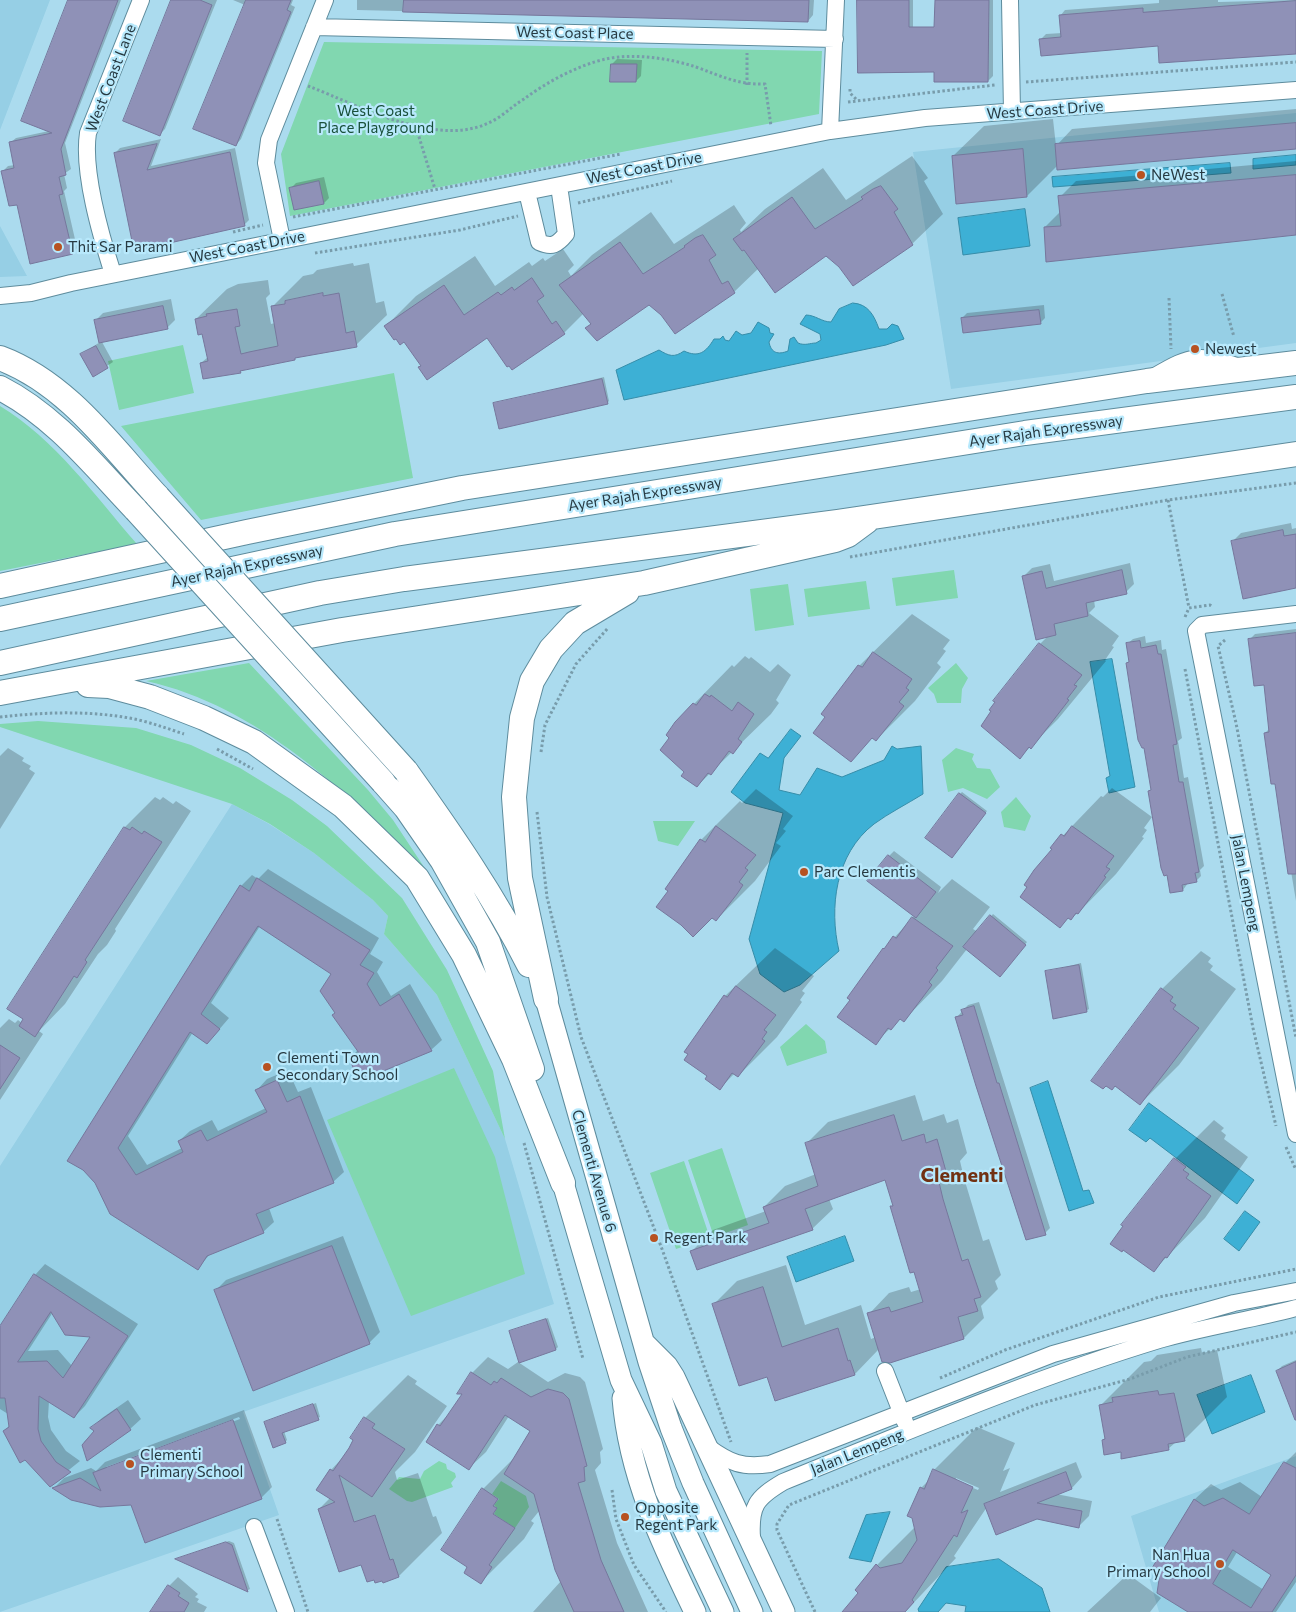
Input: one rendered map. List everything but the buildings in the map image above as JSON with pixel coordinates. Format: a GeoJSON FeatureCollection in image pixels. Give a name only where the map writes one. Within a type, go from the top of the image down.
{"type":"FeatureCollection","features":[{"type":"Feature","properties":{"kind":"highway"},"geometry":{"type":"LineString","coordinates":[[0,358],[23,366],[51,384],[73,404],[406,771],[462,849],[512,932],[546,999]]}},
{"type":"Feature","properties":{"kind":"highway"},"geometry":{"type":"LineString","coordinates":[[2,585],[462,488],[1147,381],[1242,368],[1296,363]]}},
{"type":"Feature","properties":{"kind":"highway"},"geometry":{"type":"LineString","coordinates":[[0,388],[24,400],[58,428],[136,510],[406,808],[442,860],[488,942],[531,1062],[563,1184]]}},
{"type":"Feature","properties":{"kind":"highway","name":"Ayer Rajah Expressway"},"geometry":{"type":"LineString","coordinates":[[0,620],[394,534],[1025,433],[1296,397]]}},
{"type":"Feature","properties":{"kind":"highway"},"geometry":{"type":"LineString","coordinates":[[0,663],[320,593],[404,578],[872,517],[1156,473],[1290,456]]}},
{"type":"Feature","properties":{"kind":"highway"},"geometry":{"type":"LineString","coordinates":[[10,692],[342,630],[644,583],[836,540],[848,535],[872,517]]}},
{"type":"Feature","properties":{"kind":"highway"},"geometry":{"type":"LineString","coordinates":[[546,999],[520,878],[514,797],[522,718],[532,681],[551,649],[575,623],[598,607],[644,583]]}},
{"type":"Feature","properties":{"kind":"highway"},"geometry":{"type":"LineString","coordinates":[[62,682],[109,686],[150,697],[204,718],[254,742],[343,806],[417,878],[464,955],[514,1059],[563,1184]]}},
{"type":"Feature","properties":{"kind":"main road","name":"Clementi Avenue 6"},"geometry":{"type":"LineString","coordinates":[[546,999],[644,1343],[678,1446],[752,1612]]}},
{"type":"Feature","properties":{"kind":"main road"},"geometry":{"type":"LineString","coordinates":[[563,1184],[621,1380],[651,1443],[666,1491],[723,1612]]}},
{"type":"Feature","properties":{"kind":"main road","name":"Clementi Avenue 6"},"geometry":{"type":"LineString","coordinates":[[644,1343],[667,1366],[708,1447],[784,1612]]}},
{"type":"Feature","properties":{"kind":"main road"},"geometry":{"type":"LineString","coordinates":[[621,1380],[624,1415],[646,1505],[695,1612]]}},
{"type":"Feature","properties":{"kind":"street","name":"West Coast Lane"},"geometry":{"type":"LineString","coordinates":[[113,274],[97,212],[86,149],[88,133],[141,0]]}},
{"type":"Feature","properties":{"kind":"street"},"geometry":{"type":"LineString","coordinates":[[282,240],[266,155],[269,140],[325,0]]}},
{"type":"Feature","properties":{"kind":"street"},"geometry":{"type":"LineString","coordinates":[[830,131],[836,0]]}},
{"type":"Feature","properties":{"kind":"street"},"geometry":{"type":"LineString","coordinates":[[1010,0],[1012,112]]}},
{"type":"Feature","properties":{"kind":"street","name":"West Coast Place"},"geometry":{"type":"LineString","coordinates":[[314,28],[835,40]]}},
{"type":"Feature","properties":{"kind":"street","name":"West Coast Drive"},"geometry":{"type":"LineString","coordinates":[[0,296],[31,293],[113,274],[830,131],[926,118],[1296,90]]}},
{"type":"Feature","properties":{"kind":"street"},"geometry":{"type":"LineString","coordinates":[[527,192],[539,242],[548,246],[557,244],[566,234],[558,186]]}},
{"type":"Feature","properties":{"kind":"street","name":"Jalan Lempeng"},"geometry":{"type":"LineString","coordinates":[[1290,1140],[1196,631],[1202,626],[1296,614]]}},
{"type":"Feature","properties":{"kind":"street"},"geometry":{"type":"LineString","coordinates":[[0,703],[10,692]]}},
{"type":"Feature","properties":{"kind":"street","name":"Jalan Lempeng"},"geometry":{"type":"LineString","coordinates":[[708,1447],[723,1458],[738,1464],[751,1467],[770,1464],[1088,1342],[1234,1303],[1296,1291]]}},
{"type":"Feature","properties":{"kind":"street","name":"Jalan Lempeng"},"geometry":{"type":"LineString","coordinates":[[753,1548],[751,1518],[755,1506],[764,1494],[783,1482],[1005,1394],[1161,1339],[1296,1308]]}},
{"type":"Feature","properties":{"kind":"street"},"geometry":{"type":"LineString","coordinates":[[1017,1369],[1026,1387]]}},
{"type":"Feature","properties":{"kind":"street"},"geometry":{"type":"LineString","coordinates":[[884,1371],[908,1431]]}},
{"type":"Feature","properties":{"kind":"street"},"geometry":{"type":"LineString","coordinates":[[995,1377],[1005,1394]]}},
{"type":"Feature","properties":{"kind":"street"},"geometry":{"type":"LineString","coordinates":[[254,1526],[286,1612]]}},
{"type":"Feature","properties":{"kind":"path"},"geometry":{"type":"LineString","coordinates":[[747,46],[747,85]]}},
{"type":"Feature","properties":{"kind":"path"},"geometry":{"type":"LineString","coordinates":[[305,85],[416,127],[440,132],[466,129],[495,120],[526,97],[579,67],[606,59],[663,59],[694,66],[747,85],[765,84],[771,126]]}},
{"type":"Feature","properties":{"kind":"path"},"geometry":{"type":"LineString","coordinates":[[416,127],[435,189]]}},
{"type":"Feature","properties":{"kind":"path"},"geometry":{"type":"LineString","coordinates":[[562,207],[675,181]]}},
{"type":"Feature","properties":{"kind":"path"},"geometry":{"type":"LineString","coordinates":[[308,254],[460,230],[532,213]]}},
{"type":"Feature","properties":{"kind":"path"},"geometry":{"type":"LineString","coordinates":[[1222,294],[1234,337]]}},
{"type":"Feature","properties":{"kind":"path"},"geometry":{"type":"LineString","coordinates":[[1168,298],[1170,347]]}},
{"type":"Feature","properties":{"kind":"path"},"geometry":{"type":"LineString","coordinates":[[848,558],[1168,500],[1296,483]]}},
{"type":"Feature","properties":{"kind":"path"},"geometry":{"type":"LineString","coordinates":[[1168,500],[1189,608]]}},
{"type":"Feature","properties":{"kind":"path"},"geometry":{"type":"LineString","coordinates":[[539,762],[545,725],[576,664],[614,621]]}},
{"type":"Feature","properties":{"kind":"path"},"geometry":{"type":"LineString","coordinates":[[1218,646],[1236,723],[1296,1038]]}},
{"type":"Feature","properties":{"kind":"path"},"geometry":{"type":"LineString","coordinates":[[1184,662],[1253,1028],[1278,1129]]}},
{"type":"Feature","properties":{"kind":"path"},"geometry":{"type":"LineString","coordinates":[[0,717],[37,713],[80,714],[138,720],[194,737]]}},
{"type":"Feature","properties":{"kind":"path"},"geometry":{"type":"LineString","coordinates":[[210,745],[259,772]]}},
{"type":"Feature","properties":{"kind":"path"},"geometry":{"type":"LineString","coordinates":[[537,809],[547,897],[581,1037],[662,1249],[729,1440],[733,1445]]}},
{"type":"Feature","properties":{"kind":"path"},"geometry":{"type":"LineString","coordinates":[[523,1139],[582,1358]]}},
{"type":"Feature","properties":{"kind":"path"},"geometry":{"type":"LineString","coordinates":[[1290,1140],[1296,1170]]}},
{"type":"Feature","properties":{"kind":"path"},"geometry":{"type":"LineString","coordinates":[[816,1612],[777,1530],[777,1524],[789,1505],[1035,1405],[1130,1379],[1187,1357],[1296,1332]]}},
{"type":"Feature","properties":{"kind":"path"},"geometry":{"type":"LineString","coordinates":[[612,1490],[616,1519],[634,1565],[666,1612]]}},
{"type":"Feature","properties":{"kind":"path"},"geometry":{"type":"LineString","coordinates":[[277,1519],[308,1612]]}},
{"type":"Feature","properties":{"kind":"shaded area"},"geometry":{"type":"Polygon","coordinates":[[[0,0],[50,0],[0,130],[0,0]]]}},
{"type":"Feature","properties":{"kind":"shaded area"},"geometry":{"type":"Polygon","coordinates":[[[1296,113],[1296,343],[951,389],[913,152],[1296,113]]]}},
{"type":"Feature","properties":{"kind":"shaded area"},"geometry":{"type":"Polygon","coordinates":[[[1296,155],[1296,165],[1253,169],[1253,159],[1296,155]]]}},
{"type":"Feature","properties":{"kind":"shaded area","name":"NeWest"},"geometry":{"type":"Polygon","coordinates":[[[1230,163],[1231,173],[1053,187],[1052,177],[1230,163]]]}},
{"type":"Feature","properties":{"kind":"shaded area"},"geometry":{"type":"Polygon","coordinates":[[[1025,209],[1030,246],[963,255],[958,218],[1025,209]]]}},
{"type":"Feature","properties":{"kind":"shaded area"},"geometry":{"type":"Polygon","coordinates":[[[0,226],[27,276],[0,277],[0,226]]]}},
{"type":"Feature","properties":{"kind":"shaded area"},"geometry":{"type":"Polygon","coordinates":[[[853,303],[863,306],[870,311],[879,329],[887,329],[892,324],[898,326],[904,339],[886,345],[624,400],[616,370],[659,350],[672,355],[677,355],[684,351],[698,354],[705,350],[714,339],[720,339],[723,336],[725,340],[729,341],[736,331],[742,335],[751,333],[758,322],[769,328],[770,333],[774,334],[769,342],[771,349],[778,353],[784,352],[788,351],[790,339],[794,337],[798,343],[803,344],[816,343],[821,340],[820,334],[800,324],[806,315],[831,322],[839,309],[853,303]]]}},
{"type":"Feature","properties":{"kind":"shaded area"},"geometry":{"type":"Polygon","coordinates":[[[1112,659],[1135,787],[1109,793],[1106,778],[1110,776],[1090,662],[1112,659]]]}},
{"type":"Feature","properties":{"kind":"shaded area","name":"Parc Clementis"},"geometry":{"type":"Polygon","coordinates":[[[791,729],[801,736],[784,758],[779,790],[800,795],[817,768],[842,777],[884,760],[892,746],[897,749],[921,746],[923,794],[874,824],[861,836],[851,850],[843,866],[835,900],[836,934],[839,951],[800,985],[784,992],[760,974],[749,939],[783,813],[745,803],[731,792],[760,753],[768,758],[791,729]]]}},
{"type":"Feature","properties":{"kind":"shaded area","name":"Clementi Town Secondary School"},"geometry":{"type":"Polygon","coordinates":[[[232,804],[269,824],[314,853],[373,900],[388,916],[384,934],[437,995],[505,1139],[554,1304],[243,1412],[279,1515],[0,1612],[0,1166],[232,804]]]}},
{"type":"Feature","properties":{"kind":"shaded area"},"geometry":{"type":"Polygon","coordinates":[[[1048,1081],[1083,1191],[1089,1190],[1094,1203],[1069,1211],[1030,1088],[1048,1081]]]}},
{"type":"Feature","properties":{"kind":"shaded area"},"geometry":{"type":"Polygon","coordinates":[[[1149,1103],[1254,1180],[1237,1204],[1150,1138],[1146,1142],[1129,1130],[1149,1103]]]}},
{"type":"Feature","properties":{"kind":"shaded area"},"geometry":{"type":"Polygon","coordinates":[[[1245,1211],[1260,1222],[1239,1251],[1224,1239],[1245,1211]]]}},
{"type":"Feature","properties":{"kind":"shaded area"},"geometry":{"type":"Polygon","coordinates":[[[845,1236],[854,1261],[796,1282],[787,1257],[845,1236]]]}},
{"type":"Feature","properties":{"kind":"shaded area"},"geometry":{"type":"Polygon","coordinates":[[[1251,1375],[1265,1412],[1212,1434],[1197,1395],[1251,1375]]]}},
{"type":"Feature","properties":{"kind":"shaded area","name":"Nan Hua Primary School"},"geometry":{"type":"Polygon","coordinates":[[[1296,1456],[1296,1612],[1159,1612],[1131,1516],[1296,1456]]]}},
{"type":"Feature","properties":{"kind":"shaded area"},"geometry":{"type":"Polygon","coordinates":[[[890,1512],[871,1562],[849,1558],[866,1515],[890,1512]]]}},
{"type":"Feature","properties":{"kind":"shaded area"},"geometry":{"type":"Polygon","coordinates":[[[999,1559],[1042,1588],[1050,1612],[965,1612],[966,1606],[946,1603],[938,1612],[919,1612],[918,1609],[946,1567],[999,1559]]]}},
{"type":"Feature","properties":{"kind":"green space","name":"West Coast Place Playground"},"geometry":{"type":"Polygon","coordinates":[[[324,42],[822,51],[819,114],[290,216],[281,154],[324,42]]]}},
{"type":"Feature","properties":{"kind":"green space"},"geometry":{"type":"Polygon","coordinates":[[[183,345],[194,393],[119,410],[108,361],[183,345]]]}},
{"type":"Feature","properties":{"kind":"green space"},"geometry":{"type":"Polygon","coordinates":[[[394,373],[413,478],[201,520],[121,426],[394,373]]]}},
{"type":"Feature","properties":{"kind":"green space"},"geometry":{"type":"Polygon","coordinates":[[[0,406],[20,419],[39,435],[73,469],[137,544],[0,571],[0,406]]]}},
{"type":"Feature","properties":{"kind":"green space"},"geometry":{"type":"Polygon","coordinates":[[[954,570],[958,598],[896,606],[892,578],[954,570]]]}},
{"type":"Feature","properties":{"kind":"green space"},"geometry":{"type":"Polygon","coordinates":[[[866,581],[870,609],[808,617],[804,589],[866,581]]]}},
{"type":"Feature","properties":{"kind":"green space"},"geometry":{"type":"Polygon","coordinates":[[[788,584],[794,625],[755,631],[750,589],[788,584]]]}},
{"type":"Feature","properties":{"kind":"green space"},"geometry":{"type":"Polygon","coordinates":[[[249,663],[368,790],[393,820],[426,870],[332,783],[263,731],[226,710],[187,693],[146,681],[249,663]]]}},
{"type":"Feature","properties":{"kind":"green space"},"geometry":{"type":"Polygon","coordinates":[[[956,663],[968,678],[962,689],[961,703],[937,703],[934,694],[928,688],[956,663]]]}},
{"type":"Feature","properties":{"kind":"green space"},"geometry":{"type":"Polygon","coordinates":[[[38,721],[136,728],[191,745],[240,768],[292,800],[327,826],[402,898],[447,970],[493,1071],[505,1139],[437,995],[384,934],[388,916],[373,900],[314,853],[270,824],[232,804],[0,727],[0,724],[38,721]]]}},
{"type":"Feature","properties":{"kind":"green space"},"geometry":{"type":"Polygon","coordinates":[[[956,748],[974,754],[972,759],[977,768],[990,769],[1000,787],[987,799],[963,788],[948,792],[942,760],[956,748]]]}},
{"type":"Feature","properties":{"kind":"green space"},"geometry":{"type":"Polygon","coordinates":[[[1016,797],[1031,816],[1025,831],[1004,827],[1001,812],[1016,797]]]}},
{"type":"Feature","properties":{"kind":"green space"},"geometry":{"type":"Polygon","coordinates":[[[653,821],[695,821],[678,846],[658,841],[653,821]]]}},
{"type":"Feature","properties":{"kind":"green space"},"geometry":{"type":"Polygon","coordinates":[[[806,1024],[825,1041],[827,1053],[787,1066],[780,1047],[806,1024]]]}},
{"type":"Feature","properties":{"kind":"green space"},"geometry":{"type":"Polygon","coordinates":[[[454,1068],[495,1157],[525,1274],[411,1316],[327,1120],[454,1068]]]}},
{"type":"Feature","properties":{"kind":"green space"},"geometry":{"type":"Polygon","coordinates":[[[722,1148],[748,1225],[714,1237],[688,1160],[722,1148]]]}},
{"type":"Feature","properties":{"kind":"green space"},"geometry":{"type":"Polygon","coordinates":[[[684,1161],[710,1238],[676,1249],[650,1173],[684,1161]]]}},
{"type":"Feature","properties":{"kind":"green space"},"geometry":{"type":"Polygon","coordinates":[[[439,1461],[446,1464],[447,1469],[455,1473],[456,1477],[451,1483],[453,1487],[412,1502],[407,1501],[389,1489],[399,1477],[420,1479],[424,1471],[439,1461]]]}},
{"type":"Feature","properties":{"kind":"green space"},"geometry":{"type":"Polygon","coordinates":[[[501,1481],[526,1496],[529,1507],[515,1528],[494,1514],[497,1508],[494,1505],[499,1499],[492,1494],[501,1481]]]}},
{"type":"Feature","properties":{"kind":"place","name":"NeWest"},"geometry":{"type":"Point","coordinates":[1141,175]}},
{"type":"Feature","properties":{"kind":"place","name":"Thit Sar Parami"},"geometry":{"type":"Point","coordinates":[58,247]}},
{"type":"Feature","properties":{"kind":"place","name":"Newest"},"geometry":{"type":"Point","coordinates":[1195,349]}},
{"type":"Feature","properties":{"kind":"place","name":"Parc Clementis"},"geometry":{"type":"Point","coordinates":[804,872]}},
{"type":"Feature","properties":{"kind":"place","name":"Clementi Town Secondary School"},"geometry":{"type":"Point","coordinates":[267,1067]}},
{"type":"Feature","properties":{"kind":"place","name":"Regent Park"},"geometry":{"type":"Point","coordinates":[654,1238]}},
{"type":"Feature","properties":{"kind":"place","name":"Clementi Primary School"},"geometry":{"type":"Point","coordinates":[130,1464]}},
{"type":"Feature","properties":{"kind":"place","name":"Opposite Regent Park"},"geometry":{"type":"Point","coordinates":[625,1517]}},
{"type":"Feature","properties":{"kind":"place","name":"Nan Hua Primary School"},"geometry":{"type":"Point","coordinates":[1220,1564]}},
{"type":"Feature","properties":{"kind":"district","name":"Clementi"},"geometry":{"type":"Point","coordinates":[962,1175]}}]}
